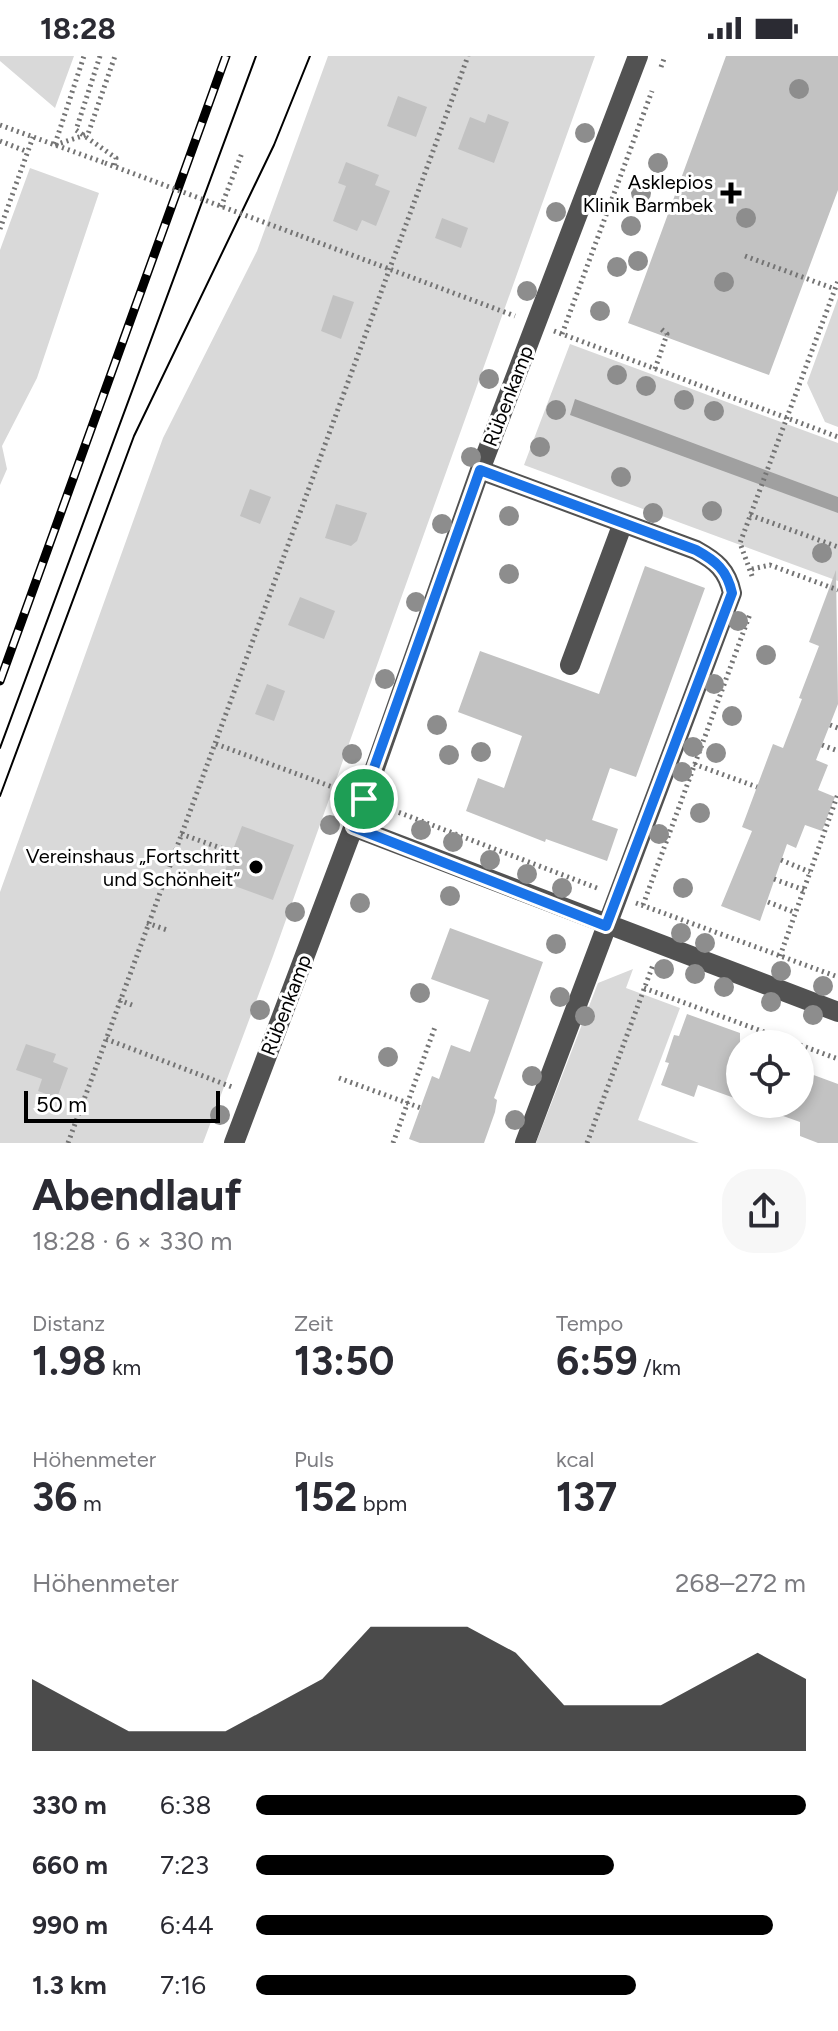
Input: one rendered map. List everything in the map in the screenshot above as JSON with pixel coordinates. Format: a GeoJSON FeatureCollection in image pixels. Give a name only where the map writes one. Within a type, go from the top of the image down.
{"type":"FeatureCollection","features":[{"type":"Feature","properties":{"kind":"street","name":"Rübenkamp"},"geometry":{"type":"LineString","coordinates":[[234,1143],[364,799],[480,470],[638,56]]}},
{"type":"Feature","properties":{"kind":"street"},"geometry":{"type":"LineString","coordinates":[[480,470],[696,550],[714,560],[728,575],[732,593],[525,1143]]}},
{"type":"Feature","properties":{"kind":"street"},"geometry":{"type":"LineString","coordinates":[[570,665],[623,523]]}},
{"type":"Feature","properties":{"kind":"street"},"geometry":{"type":"LineString","coordinates":[[353,827],[838,1012]]}},
{"type":"Feature","properties":{"kind":"path"},"geometry":{"type":"LineString","coordinates":[[55,145],[84,56]]}},
{"type":"Feature","properties":{"kind":"path"},"geometry":{"type":"LineString","coordinates":[[100,56],[76,130],[116,158],[114,167]]}},
{"type":"Feature","properties":{"kind":"path"},"geometry":{"type":"LineString","coordinates":[[55,145],[88,134],[115,56]]}},
{"type":"Feature","properties":{"kind":"path"},"geometry":{"type":"LineString","coordinates":[[68,1143],[468,56]]}},
{"type":"Feature","properties":{"kind":"path"},"geometry":{"type":"LineString","coordinates":[[660,71],[665,56]]}},
{"type":"Feature","properties":{"kind":"path"},"geometry":{"type":"LineString","coordinates":[[654,85],[562,334],[838,437]]}},
{"type":"Feature","properties":{"kind":"path"},"geometry":{"type":"LineString","coordinates":[[0,125],[515,316]]}},
{"type":"Feature","properties":{"kind":"path"},"geometry":{"type":"LineString","coordinates":[[0,229],[33,137]]}},
{"type":"Feature","properties":{"kind":"path"},"geometry":{"type":"LineString","coordinates":[[0,141],[28,152]]}},
{"type":"Feature","properties":{"kind":"path"},"geometry":{"type":"LineString","coordinates":[[221,207],[242,153]]}},
{"type":"Feature","properties":{"kind":"path"},"geometry":{"type":"LineString","coordinates":[[745,256],[835,289]]}},
{"type":"Feature","properties":{"kind":"path"},"geometry":{"type":"LineString","coordinates":[[752,569],[740,543],[838,281]]}},
{"type":"Feature","properties":{"kind":"path"},"geometry":{"type":"LineString","coordinates":[[655,369],[667,334],[660,328]]}},
{"type":"Feature","properties":{"kind":"path"},"geometry":{"type":"LineString","coordinates":[[752,512],[838,547]]}},
{"type":"Feature","properties":{"kind":"path"},"geometry":{"type":"LineString","coordinates":[[728,575],[770,565],[838,590]]}},
{"type":"Feature","properties":{"kind":"path"},"geometry":{"type":"LineString","coordinates":[[830,725],[838,728]]}},
{"type":"Feature","properties":{"kind":"path"},"geometry":{"type":"LineString","coordinates":[[216,744],[607,892]]}},
{"type":"Feature","properties":{"kind":"path"},"geometry":{"type":"LineString","coordinates":[[822,745],[838,751]]}},
{"type":"Feature","properties":{"kind":"path"},"geometry":{"type":"LineString","coordinates":[[670,755],[757,787]]}},
{"type":"Feature","properties":{"kind":"path"},"geometry":{"type":"LineString","coordinates":[[780,956],[810,872],[835,815],[838,794]]}},
{"type":"Feature","properties":{"kind":"path"},"geometry":{"type":"LineString","coordinates":[[181,834],[232,852]]}},
{"type":"Feature","properties":{"kind":"path"},"geometry":{"type":"LineString","coordinates":[[781,860],[810,872]]}},
{"type":"Feature","properties":{"kind":"path"},"geometry":{"type":"LineString","coordinates":[[774,879],[804,890]]}},
{"type":"Feature","properties":{"kind":"path"},"geometry":{"type":"LineString","coordinates":[[634,902],[838,977]]}},
{"type":"Feature","properties":{"kind":"path"},"geometry":{"type":"LineString","coordinates":[[768,902],[796,913]]}},
{"type":"Feature","properties":{"kind":"path"},"geometry":{"type":"LineString","coordinates":[[147,923],[167,930]]}},
{"type":"Feature","properties":{"kind":"path"},"geometry":{"type":"LineString","coordinates":[[587,1143],[660,945]]}},
{"type":"Feature","properties":{"kind":"path"},"geometry":{"type":"LineString","coordinates":[[644,988],[760,1030]]}},
{"type":"Feature","properties":{"kind":"path"},"geometry":{"type":"LineString","coordinates":[[119,1000],[132,1005]]}},
{"type":"Feature","properties":{"kind":"path"},"geometry":{"type":"LineString","coordinates":[[393,1143],[435,1027]]}},
{"type":"Feature","properties":{"kind":"path"},"geometry":{"type":"LineString","coordinates":[[106,1039],[252,1095]]}},
{"type":"Feature","properties":{"kind":"path"},"geometry":{"type":"LineString","coordinates":[[814,1050],[838,1059]]}},
{"type":"Feature","properties":{"kind":"path"},"geometry":{"type":"LineString","coordinates":[[339,1078],[421,1108]]}},
{"type":"Feature","properties":{"kind":"shaded area"},"geometry":{"type":"Polygon","coordinates":[[[0,56],[74,56],[55,108],[0,61],[0,56]]]}},
{"type":"Feature","properties":{"kind":"shaded area"},"geometry":{"type":"Polygon","coordinates":[[[328,56],[595,56],[273,956],[203,1143],[0,1143],[0,892],[163,438],[257,251],[328,56]]]}},
{"type":"Feature","properties":{"kind":"shaded area"},"geometry":{"type":"Polygon","coordinates":[[[30,168],[99,193],[37,378],[2,446],[7,469],[0,485],[0,250],[30,168]]]}},
{"type":"Feature","properties":{"kind":"shaded area"},"geometry":{"type":"Polygon","coordinates":[[[838,298],[838,427],[825,422],[807,383],[838,298]]]}},
{"type":"Feature","properties":{"kind":"shaded area"},"geometry":{"type":"Polygon","coordinates":[[[570,344],[838,443],[838,581],[524,465],[570,344]]]}},
{"type":"Feature","properties":{"kind":"shaded area"},"geometry":{"type":"Polygon","coordinates":[[[575,399],[838,497],[838,513],[570,415],[575,399]]]}},
{"type":"Feature","properties":{"kind":"shaded area"},"geometry":{"type":"Polygon","coordinates":[[[633,969],[626,988],[680,1008],[638,1120],[699,1143],[536,1143],[598,983],[633,969]]]}},
{"type":"Feature","properties":{"kind":"building","name":"Asklepios Klinik Barmbek"},"geometry":{"type":"Polygon","coordinates":[[[726,56],[838,56],[838,190],[769,375],[628,323],[726,56]]]}},
{"type":"Feature","properties":{"kind":"building"},"geometry":{"type":"Polygon","coordinates":[[[398,96],[427,107],[416,137],[387,126],[398,96]]]}},
{"type":"Feature","properties":{"kind":"building"},"geometry":{"type":"Polygon","coordinates":[[[488,114],[509,122],[494,163],[458,149],[470,117],[485,123],[488,114]]]}},
{"type":"Feature","properties":{"kind":"building"},"geometry":{"type":"Polygon","coordinates":[[[346,162],[379,175],[375,185],[390,191],[376,226],[362,220],[357,231],[333,221],[346,186],[338,183],[346,162]]]}},
{"type":"Feature","properties":{"kind":"building"},"geometry":{"type":"Polygon","coordinates":[[[442,218],[468,228],[461,248],[435,238],[442,218]]]}},
{"type":"Feature","properties":{"kind":"building"},"geometry":{"type":"Polygon","coordinates":[[[333,295],[354,302],[341,339],[321,331],[333,295]]]}},
{"type":"Feature","properties":{"kind":"building"},"geometry":{"type":"Polygon","coordinates":[[[250,489],[271,497],[260,524],[240,516],[250,489]]]}},
{"type":"Feature","properties":{"kind":"building"},"geometry":{"type":"Polygon","coordinates":[[[336,504],[367,513],[357,541],[351,546],[325,538],[336,504]]]}},
{"type":"Feature","properties":{"kind":"building"},"geometry":{"type":"Polygon","coordinates":[[[645,566],[705,588],[636,777],[610,768],[592,820],[618,829],[607,861],[546,839],[545,842],[466,811],[478,778],[504,788],[522,736],[458,712],[480,651],[599,694],[645,566]]]}},
{"type":"Feature","properties":{"kind":"building"},"geometry":{"type":"Polygon","coordinates":[[[836,570],[838,704],[816,760],[828,765],[818,790],[835,797],[822,831],[805,825],[796,848],[787,844],[760,921],[721,906],[752,831],[742,827],[773,744],[783,748],[802,699],[799,698],[819,646],[809,642],[836,570]]]}},
{"type":"Feature","properties":{"kind":"building"},"geometry":{"type":"Polygon","coordinates":[[[300,597],[335,611],[324,639],[288,625],[300,597]]]}},
{"type":"Feature","properties":{"kind":"building"},"geometry":{"type":"Polygon","coordinates":[[[267,684],[285,691],[274,721],[255,714],[267,684]]]}},
{"type":"Feature","properties":{"kind":"building","name":"Vereinshaus „Fortschritt und Schönheit“"},"geometry":{"type":"Polygon","coordinates":[[[242,826],[294,845],[273,900],[221,881],[242,826]]]}},
{"type":"Feature","properties":{"kind":"building"},"geometry":{"type":"Polygon","coordinates":[[[450,928],[543,962],[494,1098],[497,1100],[495,1112],[484,1143],[420,1143],[409,1139],[432,1076],[439,1079],[451,1045],[470,1052],[489,1000],[431,979],[450,928]]]}},
{"type":"Feature","properties":{"kind":"building"},"geometry":{"type":"Polygon","coordinates":[[[687,1014],[732,1030],[726,1030],[726,1095],[698,1085],[694,1097],[661,1085],[674,1035],[679,1036],[687,1014]]]}},
{"type":"Feature","properties":{"kind":"building"},"geometry":{"type":"Polygon","coordinates":[[[26,1044],[56,1054],[53,1062],[68,1068],[57,1098],[38,1091],[42,1079],[16,1070],[26,1044]]]}},
{"type":"Feature","properties":{"kind":"building"},"geometry":{"type":"Polygon","coordinates":[[[814,1075],[838,1084],[838,1143],[818,1143],[800,1136],[800,1122],[789,1118],[814,1118],[814,1075]]]}},
{"type":"Feature","properties":{"kind":"tram line"},"geometry":{"type":"LineString","coordinates":[[0,748],[256,56]]}},
{"type":"Feature","properties":{"kind":"tram line"},"geometry":{"type":"LineString","coordinates":[[0,796],[134,436],[274,145],[310,56]]}},
{"type":"Feature","properties":{"kind":"railway"},"geometry":{"type":"LineString","coordinates":[[0,681],[226,56]]}},
{"type":"Feature","properties":{"kind":"place","name":"Asklepios Klinik Barmbek"},"geometry":{"type":"Point","coordinates":[731,193]}},
{"type":"Feature","properties":{"kind":"place","name":"Vereinshaus „Fortschritt und Schönheit“"},"geometry":{"type":"Point","coordinates":[256,867]}},
{"type":"Feature","properties":{"kind":"route"},"geometry":{"type":"LineString","coordinates":[[480,470],[696,550],[714,560],[728,575],[732,593],[606,926],[353,827],[364,799],[480,470]]}}]}
